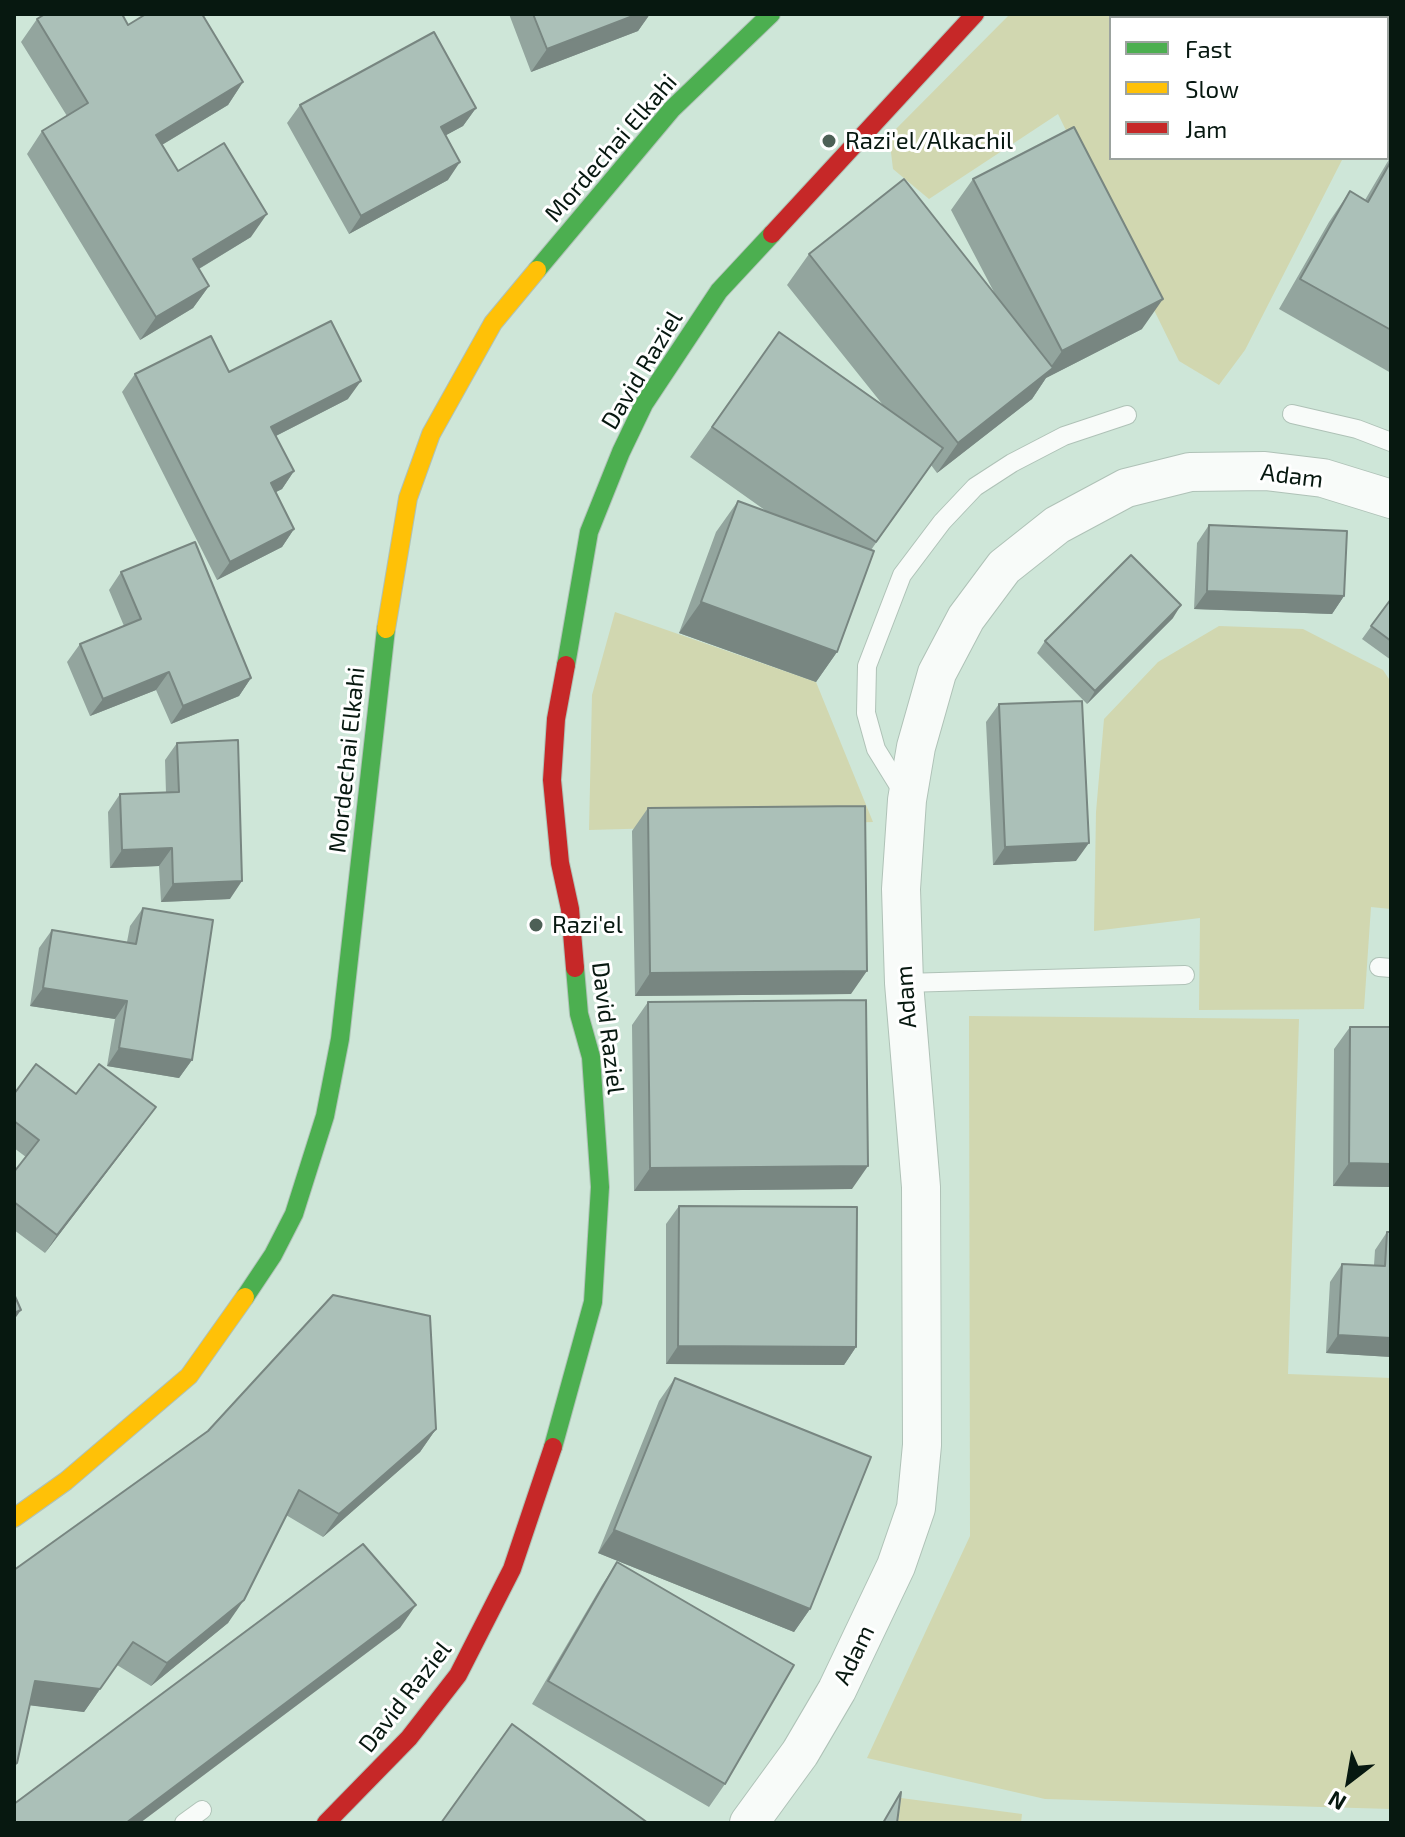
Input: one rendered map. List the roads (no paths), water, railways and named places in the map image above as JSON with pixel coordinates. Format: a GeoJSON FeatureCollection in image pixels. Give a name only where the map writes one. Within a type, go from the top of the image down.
{"type":"FeatureCollection","features":[{"type":"Feature","properties":{"kind":"street","name":"Mordechai Elkahi"},"geometry":{"type":"LineString","coordinates":[[14,1518],[66,1481],[189,1376],[273,1255],[294,1214],[325,1116],[340,1039],[387,617],[408,498],[431,434],[493,323],[672,109],[771,14]]}},
{"type":"Feature","properties":{"kind":"street","name":"David Raziel"},"geometry":{"type":"LineString","coordinates":[[326,1823],[409,1738],[458,1675],[479,1635],[516,1557],[551,1454],[593,1302],[600,1187],[591,1057],[579,1014],[570,909],[560,863],[552,780],[556,719],[589,532],[644,404],[719,291],[975,14]]}},
{"type":"Feature","properties":{"kind":"street","name":"Adam"},"geometry":{"type":"LineString","coordinates":[[749,1823],[800,1753],[837,1690],[896,1566],[916,1508],[922,1445],[921,1187],[904,983],[901,889],[907,800],[916,747],[937,673],[966,618],[1004,567],[1057,525],[1126,488],[1190,472],[1265,471],[1309,476],[1391,499]]}},
{"type":"Feature","properties":{"kind":"lane"},"geometry":{"type":"LineString","coordinates":[[1292,414],[1357,429],[1391,442]]}},
{"type":"Feature","properties":{"kind":"lane"},"geometry":{"type":"LineString","coordinates":[[907,800],[876,749],[866,713],[867,666],[902,575],[942,522],[975,487],[1012,463],[1064,436],[1127,415]]}},
{"type":"Feature","properties":{"kind":"lane"},"geometry":{"type":"LineString","coordinates":[[904,983],[1185,975]]}},
{"type":"Feature","properties":{"kind":"lane"},"geometry":{"type":"LineString","coordinates":[[184,1823],[202,1810]]}},
{"type":"Feature","properties":{"kind":"place","name":"Razi'el/Alkachil"},"geometry":{"type":"Point","coordinates":[829,141]}},
{"type":"Feature","properties":{"kind":"place","name":"Razi'el"},"geometry":{"type":"Point","coordinates":[536,925]}}]}
